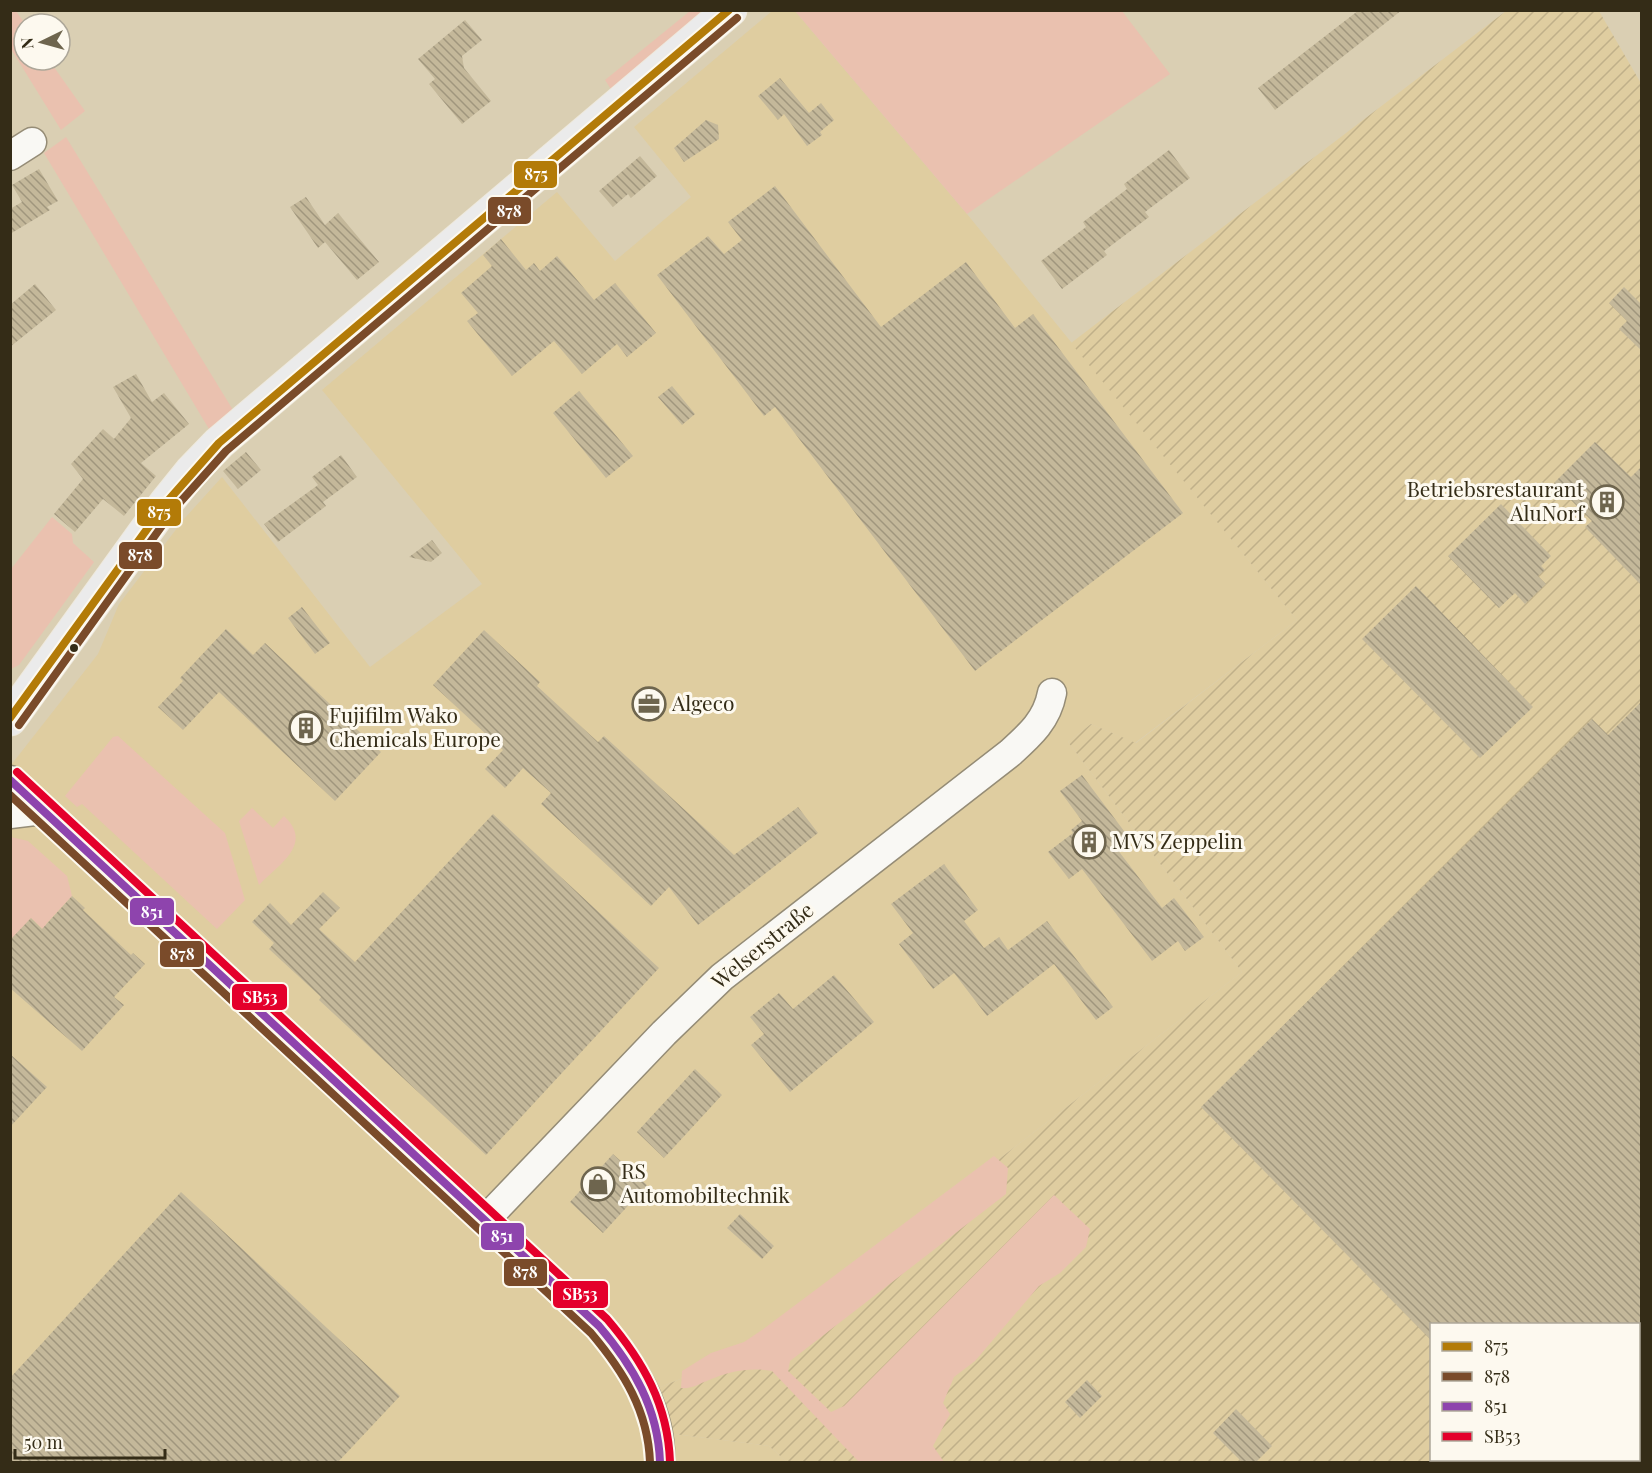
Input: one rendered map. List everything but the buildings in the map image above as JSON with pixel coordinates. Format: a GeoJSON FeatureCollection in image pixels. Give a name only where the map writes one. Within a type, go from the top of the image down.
{"type":"FeatureCollection","features":[{"type":"Feature","properties":{"kind":"main road"},"geometry":{"type":"LineString","coordinates":[[10,719],[166,503],[219,443],[730,10]]}},
{"type":"Feature","properties":{"kind":"street","name":"Welserstraße"},"geometry":{"type":"LineString","coordinates":[[486,1219],[664,1033],[722,977],[1010,753],[1030,735],[1049,710],[1052,693]]}},
{"type":"Feature","properties":{"kind":"street"},"geometry":{"type":"LineString","coordinates":[[10,780],[599,1326],[626,1358],[644,1393],[657,1428],[660,1462]]}},
{"type":"Feature","properties":{"kind":"street"},"geometry":{"type":"LineString","coordinates":[[10,814],[43,810]]}},
{"type":"Feature","properties":{"kind":"shaded area"},"geometry":{"type":"Polygon","coordinates":[[[11,10],[17,12],[12,12],[12,51],[11,10]]]}},
{"type":"Feature","properties":{"kind":"shaded area"},"geometry":{"type":"Polygon","coordinates":[[[690,11],[712,11],[614,94],[605,80],[690,11]]]}},
{"type":"Feature","properties":{"kind":"shaded area"},"geometry":{"type":"Polygon","coordinates":[[[772,11],[795,11],[967,214],[1297,620],[1135,743],[1091,724],[1068,742],[1242,972],[751,1350],[651,1391],[666,1433],[769,1446],[787,1462],[11,1462],[11,765],[98,654],[119,604],[184,519],[222,477],[370,667],[482,584],[322,390],[557,192],[615,261],[691,197],[634,127],[772,11]]]}},
{"type":"Feature","properties":{"kind":"shaded area"},"geometry":{"type":"Polygon","coordinates":[[[795,11],[1122,11],[1170,74],[967,214],[795,11]]]}},
{"type":"Feature","properties":{"kind":"shaded area"},"geometry":{"type":"Polygon","coordinates":[[[1506,11],[1599,11],[1642,85],[1641,1462],[787,1462],[769,1446],[666,1433],[651,1391],[751,1350],[1242,972],[1068,742],[1091,724],[1136,743],[1297,620],[1071,343],[1506,11]]]}},
{"type":"Feature","properties":{"kind":"shaded area"},"geometry":{"type":"Polygon","coordinates":[[[25,72],[57,72],[85,111],[61,130],[25,72]]]}},
{"type":"Feature","properties":{"kind":"shaded area"},"geometry":{"type":"Polygon","coordinates":[[[66,137],[233,410],[209,429],[44,153],[66,137]]]}},
{"type":"Feature","properties":{"kind":"shaded area"},"geometry":{"type":"Polygon","coordinates":[[[52,517],[72,534],[73,543],[94,562],[19,665],[11,669],[11,569],[52,517]]]}},
{"type":"Feature","properties":{"kind":"shaded area"},"geometry":{"type":"Polygon","coordinates":[[[118,736],[225,833],[245,900],[217,929],[82,804],[77,807],[65,796],[113,737],[118,736]]]}},
{"type":"Feature","properties":{"kind":"shaded area"},"geometry":{"type":"Polygon","coordinates":[[[252,808],[273,828],[284,816],[296,836],[295,845],[284,861],[259,885],[239,821],[252,808]]]}},
{"type":"Feature","properties":{"kind":"shaded area"},"geometry":{"type":"Polygon","coordinates":[[[11,837],[28,841],[67,876],[72,896],[46,924],[47,933],[31,918],[11,940],[11,837]]]}},
{"type":"Feature","properties":{"kind":"shaded area"},"geometry":{"type":"Polygon","coordinates":[[[994,1156],[1008,1168],[1006,1194],[790,1361],[788,1371],[831,1412],[844,1406],[1054,1195],[1090,1229],[1086,1247],[1060,1273],[1039,1286],[975,1361],[954,1377],[943,1403],[950,1414],[933,1446],[944,1462],[859,1462],[772,1371],[756,1369],[732,1372],[692,1387],[681,1388],[682,1371],[711,1353],[744,1342],[762,1330],[994,1156]]]}},
{"type":"Feature","properties":{"kind":"transit line","name":"875"},"geometry":{"type":"LineString","coordinates":[[10,718],[166,503],[219,443],[729,10]]}},
{"type":"Feature","properties":{"kind":"transit line","name":"878"},"geometry":{"type":"LineString","coordinates":[[19,725],[174,509],[226,451],[737,18]]}},
{"type":"Feature","properties":{"kind":"transit line","name":"SB53"},"geometry":{"type":"LineString","coordinates":[[17,772],[607,1319],[632,1351],[659,1403],[668,1441],[670,1462]]}},
{"type":"Feature","properties":{"kind":"transit line","name":"851"},"geometry":{"type":"LineString","coordinates":[[10,780],[599,1326],[623,1357],[642,1389],[654,1424],[660,1462]]}},
{"type":"Feature","properties":{"kind":"transit line","name":"878"},"geometry":{"type":"LineString","coordinates":[[10,795],[591,1333],[614,1362],[632,1393],[645,1426],[650,1462]]}},
{"type":"Feature","properties":{"kind":"place","name":"Betriebsrestaurant AluNorf"},"geometry":{"type":"Point","coordinates":[1607,502]}},
{"type":"Feature","properties":{"kind":"place","name":"Algeco"},"geometry":{"type":"Point","coordinates":[649,704]}},
{"type":"Feature","properties":{"kind":"place","name":"Fujifilm Wako Chemicals Europe"},"geometry":{"type":"Point","coordinates":[306,728]}},
{"type":"Feature","properties":{"kind":"place","name":"MVS Zeppelin"},"geometry":{"type":"Point","coordinates":[1089,842]}},
{"type":"Feature","properties":{"kind":"place","name":"RS Automobiltechnik"},"geometry":{"type":"Point","coordinates":[598,1184]}}]}
